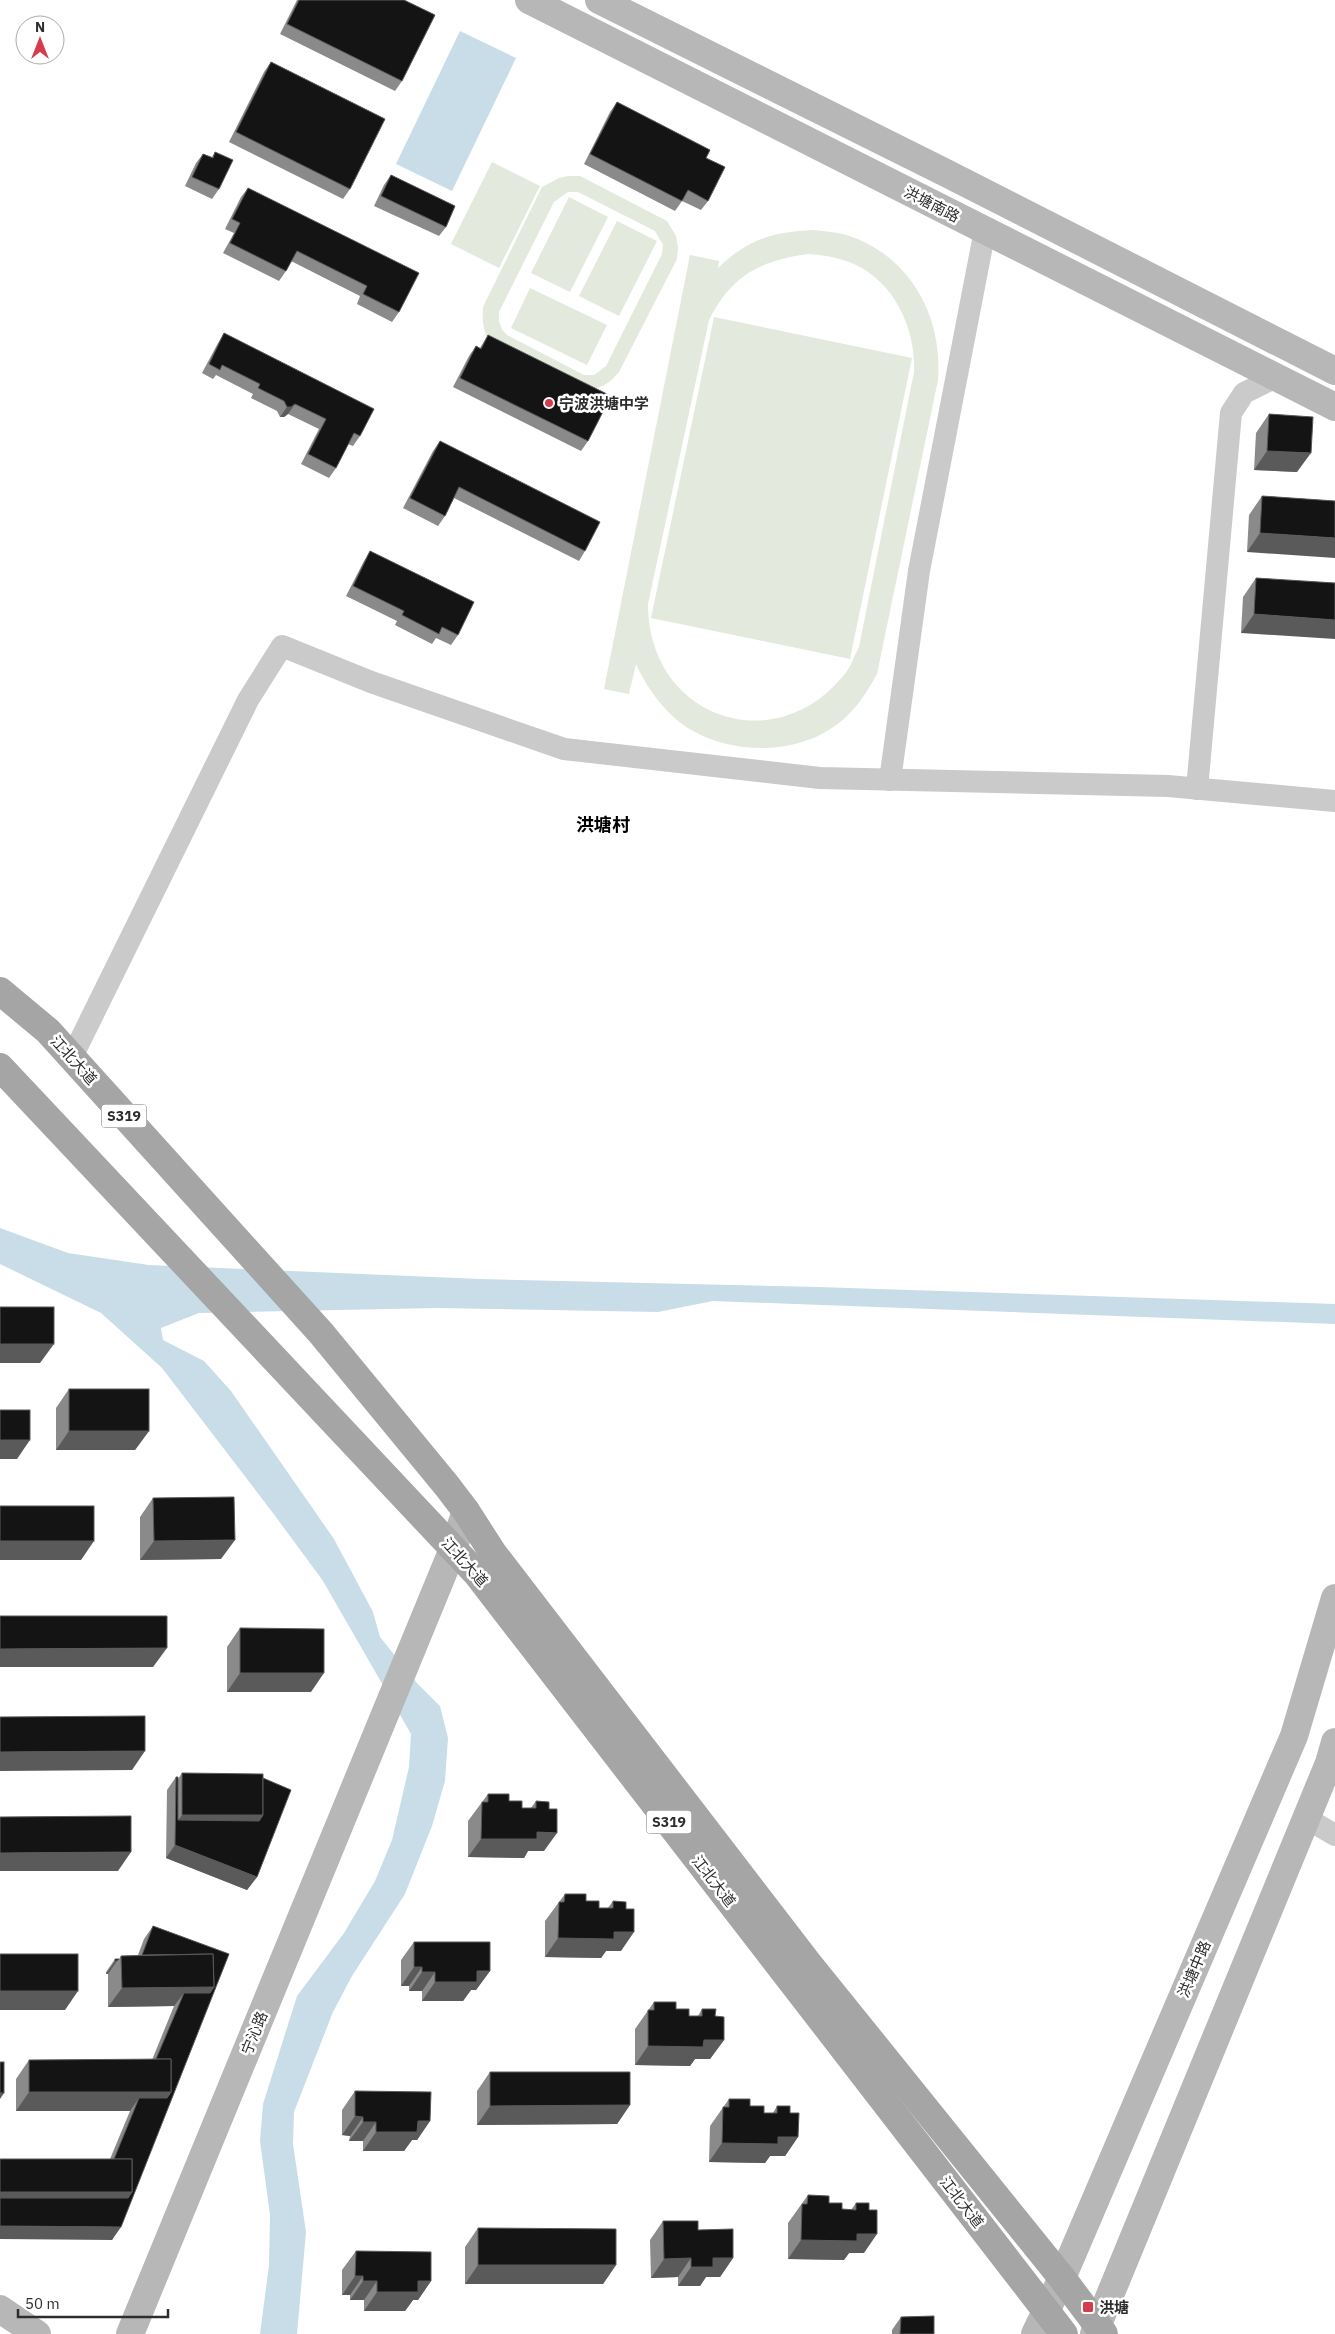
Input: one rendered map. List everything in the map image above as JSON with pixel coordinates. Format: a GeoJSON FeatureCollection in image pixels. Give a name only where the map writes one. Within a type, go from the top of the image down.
{"type":"FeatureCollection","features":[{"type":"Feature","properties":{"kind":"main road","name":"洪塘南路"},"geometry":{"type":"LineString","coordinates":[[529,0],[1335,407]]}},
{"type":"Feature","properties":{"kind":"main road"},"geometry":{"type":"LineString","coordinates":[[608,2],[1335,371]]}},
{"type":"Feature","properties":{"kind":"main road","name":"江北大道"},"geometry":{"type":"LineString","coordinates":[[0,991],[48,1031],[321,1333],[466,1510],[493,1553],[808,1963],[1062,2278],[1098,2331]]}},
{"type":"Feature","properties":{"kind":"main road","name":"江北大道"},"geometry":{"type":"LineString","coordinates":[[0,1067],[477,1574],[1041,2322],[1064,2334]]}},
{"type":"Feature","properties":{"kind":"main road","name":"宁沁路"},"geometry":{"type":"LineString","coordinates":[[130,2334],[419,1632],[453,1548],[466,1510]]}},
{"type":"Feature","properties":{"kind":"main road","name":"洪塘中路"},"geometry":{"type":"LineString","coordinates":[[1041,2322],[1062,2278],[1294,1736],[1335,1598]]}},
{"type":"Feature","properties":{"kind":"main road"},"geometry":{"type":"LineString","coordinates":[[1098,2331],[1335,1742]]}},
{"type":"Feature","properties":{"kind":"main road"},"geometry":{"type":"LineString","coordinates":[[0,2309],[37,2334]]}},
{"type":"Feature","properties":{"kind":"street"},"geometry":{"type":"LineString","coordinates":[[890,780],[919,571],[985,230]]}},
{"type":"Feature","properties":{"kind":"street"},"geometry":{"type":"LineString","coordinates":[[1197,788],[1231,413],[1244,393],[1276,377]]}},
{"type":"Feature","properties":{"kind":"street"},"geometry":{"type":"LineString","coordinates":[[72,1057],[248,700],[282,646],[370,682],[564,748],[820,778],[1168,786],[1335,801]]}},
{"type":"Feature","properties":{"kind":"street"},"geometry":{"type":"LineString","coordinates":[[1306,1818],[1335,1834]]}},
{"type":"Feature","properties":{"kind":"shaded area"},"geometry":{"type":"Polygon","coordinates":[[[492,162],[540,186],[499,268],[451,244],[492,162]]]}},
{"type":"Feature","properties":{"kind":"shaded area"},"geometry":{"type":"Polygon","coordinates":[[[580,176],[667,221],[676,236],[678,248],[677,259],[619,372],[606,384],[590,390],[490,342],[484,325],[483,307],[542,187],[559,178],[580,176]],[[568,192],[554,202],[499,312],[499,319],[501,327],[507,335],[584,375],[594,375],[606,366],[662,254],[663,245],[655,231],[578,192],[568,192]]]}},
{"type":"Feature","properties":{"kind":"shaded area"},"geometry":{"type":"Polygon","coordinates":[[[569,197],[608,217],[570,292],[531,273],[569,197]]]}},
{"type":"Feature","properties":{"kind":"shaded area"},"geometry":{"type":"Polygon","coordinates":[[[617,221],[657,241],[619,316],[579,296],[617,221]]]}},
{"type":"Feature","properties":{"kind":"shaded area"},"geometry":{"type":"Polygon","coordinates":[[[813,230],[843,234],[866,243],[886,256],[903,271],[917,290],[928,310],[935,332],[938,380],[877,674],[857,705],[833,727],[815,737],[796,744],[754,748],[714,740],[685,726],[660,702],[646,684],[636,664],[629,694],[604,689],[690,255],[719,261],[718,268],[740,250],[751,244],[773,235],[813,230]],[[808,254],[775,261],[749,273],[727,292],[709,320],[648,604],[654,644],[669,676],[693,700],[722,715],[754,721],[787,716],[819,699],[847,671],[859,647],[914,372],[914,356],[907,325],[901,310],[882,284],[870,273],[856,265],[827,256],[808,254]]]}},
{"type":"Feature","properties":{"kind":"shaded area"},"geometry":{"type":"Polygon","coordinates":[[[530,288],[607,325],[587,365],[511,328],[530,288]]]}},
{"type":"Feature","properties":{"kind":"shaded area"},"geometry":{"type":"Polygon","coordinates":[[[714,317],[912,358],[850,659],[651,618],[714,317]]]}},
{"type":"Feature","properties":{"kind":"water"},"geometry":{"type":"Polygon","coordinates":[[[460,31],[516,58],[452,191],[396,164],[460,31]]]}},
{"type":"Feature","properties":{"kind":"water"},"geometry":{"type":"Polygon","coordinates":[[[0,1228],[68,1253],[149,1265],[480,1279],[818,1287],[1335,1304],[1335,1324],[713,1301],[658,1312],[437,1308],[199,1313],[161,1328],[163,1340],[204,1361],[231,1391],[334,1539],[373,1612],[380,1637],[417,1683],[440,1706],[448,1738],[445,1781],[432,1826],[405,1894],[352,1976],[333,2012],[294,2112],[293,2144],[306,2232],[297,2334],[260,2334],[269,2265],[270,2215],[260,2141],[263,2104],[297,1996],[344,1933],[375,1881],[392,1840],[409,1767],[411,1734],[323,1581],[162,1368],[101,1313],[0,1264],[0,1228]]]}},
{"type":"Feature","properties":{"kind":"building"},"geometry":{"type":"Polygon","coordinates":[[[299,0],[404,0],[435,15],[402,81],[287,24],[299,0]]]}},
{"type":"Feature","properties":{"kind":"building"},"geometry":{"type":"Polygon","coordinates":[[[271,62],[385,119],[350,189],[236,132],[271,62]]]}},
{"type":"Feature","properties":{"kind":"building"},"geometry":{"type":"Polygon","coordinates":[[[617,102],[710,150],[706,158],[725,167],[708,201],[688,190],[682,201],[590,154],[617,102]]]}},
{"type":"Feature","properties":{"kind":"building"},"geometry":{"type":"Polygon","coordinates":[[[215,152],[233,160],[219,189],[192,177],[203,154],[213,158],[215,152]]]}},
{"type":"Feature","properties":{"kind":"building"},"geometry":{"type":"Polygon","coordinates":[[[391,175],[455,206],[446,227],[381,196],[391,175]]]}},
{"type":"Feature","properties":{"kind":"building"},"geometry":{"type":"Polygon","coordinates":[[[248,188],[419,273],[399,312],[363,294],[367,286],[297,251],[286,271],[230,243],[240,223],[232,219],[248,188]]]}},
{"type":"Feature","properties":{"kind":"building"},"geometry":{"type":"Polygon","coordinates":[[[224,333],[374,409],[360,436],[354,433],[336,468],[308,454],[326,419],[295,404],[287,407],[284,401],[258,388],[260,384],[222,365],[220,370],[209,364],[224,333]]]}},
{"type":"Feature","properties":{"kind":"building"},"geometry":{"type":"Polygon","coordinates":[[[488,335],[611,396],[588,441],[460,378],[476,346],[481,349],[488,335]]]}},
{"type":"Feature","properties":{"kind":"building"},"geometry":{"type":"Polygon","coordinates":[[[1269,414],[1313,417],[1311,453],[1267,451],[1269,414]]]}},
{"type":"Feature","properties":{"kind":"building"},"geometry":{"type":"Polygon","coordinates":[[[440,441],[600,522],[585,551],[459,487],[445,516],[410,498],[440,441]]]}},
{"type":"Feature","properties":{"kind":"building"},"geometry":{"type":"Polygon","coordinates":[[[1262,496],[1335,501],[1335,538],[1260,533],[1262,496]]]}},
{"type":"Feature","properties":{"kind":"building"},"geometry":{"type":"Polygon","coordinates":[[[370,551],[474,602],[458,635],[442,627],[439,634],[402,615],[404,611],[353,586],[370,551]]]}},
{"type":"Feature","properties":{"kind":"building"},"geometry":{"type":"Polygon","coordinates":[[[1256,578],[1335,583],[1335,620],[1254,614],[1256,578]]]}},
{"type":"Feature","properties":{"kind":"building"},"geometry":{"type":"Polygon","coordinates":[[[0,1307],[54,1307],[54,1344],[0,1344],[0,1307]]]}},
{"type":"Feature","properties":{"kind":"building"},"geometry":{"type":"Polygon","coordinates":[[[69,1389],[149,1389],[149,1431],[69,1431],[69,1389]]]}},
{"type":"Feature","properties":{"kind":"building"},"geometry":{"type":"Polygon","coordinates":[[[0,1410],[30,1410],[30,1440],[0,1440],[0,1410]]]}},
{"type":"Feature","properties":{"kind":"building"},"geometry":{"type":"Polygon","coordinates":[[[234,1497],[235,1540],[154,1541],[153,1498],[234,1497]]]}},
{"type":"Feature","properties":{"kind":"building"},"geometry":{"type":"Polygon","coordinates":[[[0,1506],[94,1506],[94,1541],[0,1541],[0,1506]]]}},
{"type":"Feature","properties":{"kind":"building"},"geometry":{"type":"Polygon","coordinates":[[[0,1616],[167,1616],[167,1648],[0,1649],[0,1616]]]}},
{"type":"Feature","properties":{"kind":"building"},"geometry":{"type":"Polygon","coordinates":[[[240,1628],[324,1629],[324,1673],[240,1673],[240,1628]]]}},
{"type":"Feature","properties":{"kind":"building"},"geometry":{"type":"Polygon","coordinates":[[[145,1716],[145,1751],[0,1752],[0,1717],[145,1716]]]}},
{"type":"Feature","properties":{"kind":"building"},"geometry":{"type":"Polygon","coordinates":[[[182,1773],[263,1774],[263,1815],[182,1815],[182,1773]]]}},
{"type":"Feature","properties":{"kind":"building"},"geometry":{"type":"Polygon","coordinates":[[[176,1777],[178,1777],[178,1820],[259,1821],[263,1815],[263,1778],[291,1790],[257,1877],[175,1845],[176,1777]]]}},
{"type":"Feature","properties":{"kind":"building"},"geometry":{"type":"Polygon","coordinates":[[[488,1794],[509,1794],[509,1801],[522,1801],[522,1808],[536,1808],[536,1801],[549,1802],[549,1809],[557,1809],[557,1833],[537,1832],[537,1839],[481,1839],[482,1802],[488,1802],[488,1794]]]}},
{"type":"Feature","properties":{"kind":"building"},"geometry":{"type":"Polygon","coordinates":[[[131,1816],[131,1852],[0,1853],[0,1817],[131,1816]]]}},
{"type":"Feature","properties":{"kind":"building"},"geometry":{"type":"Polygon","coordinates":[[[565,1894],[586,1894],[586,1901],[599,1901],[599,1908],[613,1908],[613,1901],[626,1902],[626,1909],[634,1909],[634,1932],[614,1932],[614,1939],[558,1938],[559,1902],[564,1902],[565,1894]]]}},
{"type":"Feature","properties":{"kind":"building"},"geometry":{"type":"Polygon","coordinates":[[[153,1926],[229,1954],[121,2227],[0,2226],[0,2198],[128,2198],[132,2192],[132,2159],[114,2159],[139,2098],[167,2098],[171,2092],[171,2059],[156,2059],[184,1993],[210,1993],[214,1987],[213,1954],[142,1955],[153,1926]]]}},
{"type":"Feature","properties":{"kind":"building"},"geometry":{"type":"Polygon","coordinates":[[[414,1942],[490,1942],[490,1971],[477,1971],[477,1982],[435,1982],[435,1972],[422,1972],[422,1967],[414,1967],[414,1942]]]}},
{"type":"Feature","properties":{"kind":"building"},"geometry":{"type":"Polygon","coordinates":[[[0,1954],[78,1954],[78,1991],[0,1991],[0,1954]]]}},
{"type":"Feature","properties":{"kind":"building"},"geometry":{"type":"Polygon","coordinates":[[[213,1954],[214,1987],[122,1988],[121,1956],[213,1954]]]}},
{"type":"Feature","properties":{"kind":"building"},"geometry":{"type":"Polygon","coordinates":[[[654,2002],[676,2002],[676,2009],[689,2009],[689,2016],[702,2016],[702,2009],[716,2009],[715,2016],[724,2017],[724,2040],[704,2040],[703,2047],[648,2046],[648,2010],[654,2010],[654,2002]]]}},
{"type":"Feature","properties":{"kind":"building"},"geometry":{"type":"Polygon","coordinates":[[[171,2059],[171,2092],[29,2092],[29,2060],[171,2059]]]}},
{"type":"Feature","properties":{"kind":"building"},"geometry":{"type":"Polygon","coordinates":[[[0,2062],[4,2062],[4,2093],[0,2093],[0,2062]]]}},
{"type":"Feature","properties":{"kind":"building"},"geometry":{"type":"Polygon","coordinates":[[[490,2072],[630,2072],[630,2105],[490,2106],[490,2072]]]}},
{"type":"Feature","properties":{"kind":"building"},"geometry":{"type":"Polygon","coordinates":[[[355,2091],[431,2092],[430,2121],[418,2121],[417,2132],[376,2132],[376,2122],[363,2122],[363,2117],[355,2116],[355,2091]]]}},
{"type":"Feature","properties":{"kind":"building"},"geometry":{"type":"Polygon","coordinates":[[[729,2099],[750,2099],[750,2106],[764,2106],[764,2113],[777,2113],[777,2106],[790,2106],[790,2113],[799,2113],[798,2137],[778,2137],[778,2144],[722,2143],[723,2107],[729,2107],[729,2099]]]}},
{"type":"Feature","properties":{"kind":"building"},"geometry":{"type":"Polygon","coordinates":[[[0,2159],[132,2159],[132,2192],[0,2192],[0,2159]]]}},
{"type":"Feature","properties":{"kind":"building"},"geometry":{"type":"Polygon","coordinates":[[[808,2195],[829,2196],[829,2203],[842,2203],[842,2209],[856,2210],[856,2203],[869,2203],[869,2210],[877,2210],[877,2234],[857,2234],[857,2241],[801,2240],[802,2204],[807,2204],[808,2195]]]}},
{"type":"Feature","properties":{"kind":"building"},"geometry":{"type":"Polygon","coordinates":[[[663,2221],[698,2221],[698,2230],[733,2229],[733,2258],[713,2258],[713,2267],[691,2267],[691,2258],[664,2259],[663,2221]]]}},
{"type":"Feature","properties":{"kind":"building"},"geometry":{"type":"Polygon","coordinates":[[[478,2228],[616,2229],[616,2265],[478,2265],[478,2228]]]}},
{"type":"Feature","properties":{"kind":"building"},"geometry":{"type":"Polygon","coordinates":[[[356,2251],[431,2252],[431,2281],[418,2281],[418,2292],[377,2292],[377,2281],[363,2281],[363,2276],[355,2276],[356,2251]]]}},
{"type":"Feature","properties":{"kind":"building"},"geometry":{"type":"Polygon","coordinates":[[[934,2316],[934,2334],[900,2334],[901,2317],[934,2316]]]}},
{"type":"Feature","properties":{"kind":"place","name":"宁波洪塘中学"},"geometry":{"type":"Point","coordinates":[549,403]}},
{"type":"Feature","properties":{"kind":"place","name":"洪塘"},"geometry":{"type":"Point","coordinates":[1088,2307]}},
{"type":"Feature","properties":{"kind":"district","name":"洪塘村"},"geometry":{"type":"Point","coordinates":[603,824]}}]}
